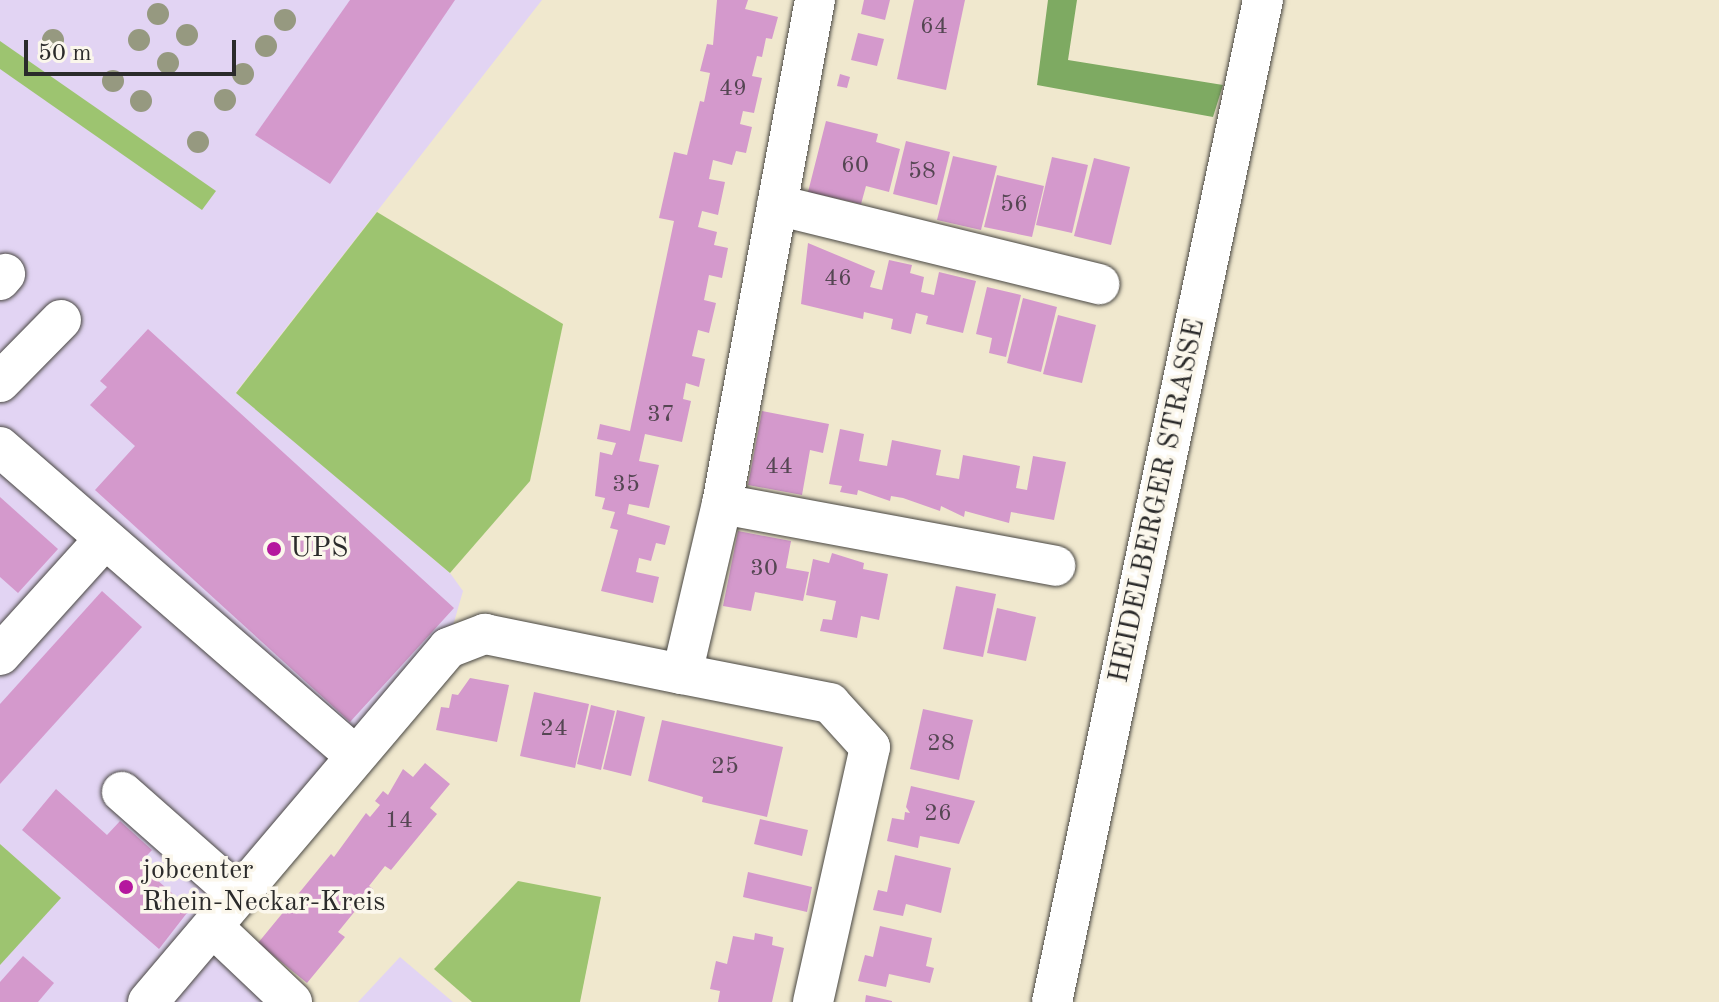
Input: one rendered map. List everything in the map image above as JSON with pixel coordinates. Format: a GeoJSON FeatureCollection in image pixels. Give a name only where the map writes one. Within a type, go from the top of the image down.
{"type":"FeatureCollection","features":[{"type":"Feature","properties":{"kind":"street"},"geometry":{"type":"LineString","coordinates":[[682,674],[722,504],[815,0]]}},
{"type":"Feature","properties":{"kind":"street","name":"HEIDELBERGER STRASSE"},"geometry":{"type":"LineString","coordinates":[[1052,1002],[1263,0]]}},
{"type":"Feature","properties":{"kind":"street"},"geometry":{"type":"LineString","coordinates":[[777,205],[1099,284]]}},
{"type":"Feature","properties":{"kind":"street"},"geometry":{"type":"LineString","coordinates":[[0,382],[61,320]]}},
{"type":"Feature","properties":{"kind":"street"},"geometry":{"type":"LineString","coordinates":[[0,447],[103,541],[354,755]]}},
{"type":"Feature","properties":{"kind":"street"},"geometry":{"type":"LineString","coordinates":[[722,504],[1055,566]]}},
{"type":"Feature","properties":{"kind":"street"},"geometry":{"type":"LineString","coordinates":[[0,655],[103,541]]}},
{"type":"Feature","properties":{"kind":"street"},"geometry":{"type":"LineString","coordinates":[[148,1002],[436,658],[485,634],[830,703],[870,747],[813,1002]]}},
{"type":"Feature","properties":{"kind":"street"},"geometry":{"type":"LineString","coordinates":[[122,792],[239,895]]}},
{"type":"Feature","properties":{"kind":"street"},"geometry":{"type":"LineString","coordinates":[[213,927],[292,1002]]}},
{"type":"Feature","properties":{"kind":"shaded area"},"geometry":{"type":"Polygon","coordinates":[[[0,0],[542,0],[236,392],[450,573],[463,591],[452,629],[195,919],[281,1002],[0,1002],[0,0]]]}},
{"type":"Feature","properties":{"kind":"shaded area"},"geometry":{"type":"Polygon","coordinates":[[[400,957],[453,1002],[358,1002],[400,957]]]}},
{"type":"Feature","properties":{"kind":"green space"},"geometry":{"type":"Polygon","coordinates":[[[1048,0],[1077,0],[1068,60],[1223,85],[1213,117],[1037,85],[1048,0]]]}},
{"type":"Feature","properties":{"kind":"green space"},"geometry":{"type":"Polygon","coordinates":[[[0,41],[216,191],[202,210],[0,69],[0,41]]]}},
{"type":"Feature","properties":{"kind":"green space"},"geometry":{"type":"Polygon","coordinates":[[[377,212],[563,324],[530,481],[450,573],[236,393],[377,212]]]}},
{"type":"Feature","properties":{"kind":"green space"},"geometry":{"type":"Polygon","coordinates":[[[0,844],[61,898],[0,965],[0,844]]]}},
{"type":"Feature","properties":{"kind":"green space"},"geometry":{"type":"Polygon","coordinates":[[[518,881],[601,897],[580,1002],[472,1002],[434,969],[518,881]]]}},
{"type":"Feature","properties":{"kind":"building"},"geometry":{"type":"Polygon","coordinates":[[[350,0],[455,0],[330,184],[255,135],[350,0]]]}},
{"type":"Feature","properties":{"kind":"building"},"geometry":{"type":"Polygon","coordinates":[[[717,0],[748,0],[745,9],[778,17],[772,39],[766,38],[762,57],[757,56],[752,76],[762,78],[754,113],[743,111],[740,124],[752,127],[746,153],[736,151],[732,165],[713,160],[709,179],[725,182],[718,215],[702,211],[698,227],[717,232],[714,245],[728,248],[722,278],[709,275],[704,300],[716,303],[709,333],[698,330],[692,356],[705,359],[699,387],[686,383],[683,399],[691,401],[682,442],[645,434],[639,461],[659,465],[649,508],[629,504],[627,514],[670,526],[665,545],[656,543],[651,561],[639,558],[636,572],[659,577],[653,603],[601,591],[618,530],[610,528],[615,512],[602,509],[605,498],[595,496],[600,452],[612,455],[616,443],[597,439],[600,424],[630,431],[674,221],[659,218],[674,152],[687,155],[700,101],[704,102],[710,73],[700,71],[707,44],[713,45],[717,0]]]}},
{"type":"Feature","properties":{"kind":"building"},"geometry":{"type":"Polygon","coordinates":[[[864,0],[890,0],[885,20],[861,14],[864,0]]]}},
{"type":"Feature","properties":{"kind":"building"},"geometry":{"type":"Polygon","coordinates":[[[914,0],[965,0],[946,90],[897,79],[914,0]]]}},
{"type":"Feature","properties":{"kind":"building"},"geometry":{"type":"Polygon","coordinates":[[[858,33],[884,39],[877,66],[851,60],[858,33]]]}},
{"type":"Feature","properties":{"kind":"building"},"geometry":{"type":"Polygon","coordinates":[[[840,74],[850,77],[847,88],[837,86],[840,74]]]}},
{"type":"Feature","properties":{"kind":"building"},"geometry":{"type":"Polygon","coordinates":[[[826,121],[878,134],[876,142],[900,149],[889,192],[866,186],[861,204],[808,192],[826,121]]]}},
{"type":"Feature","properties":{"kind":"building"},"geometry":{"type":"Polygon","coordinates":[[[906,141],[950,152],[937,205],[893,194],[906,141]]]}},
{"type":"Feature","properties":{"kind":"building"},"geometry":{"type":"Polygon","coordinates":[[[953,156],[997,166],[981,230],[937,220],[953,156]]]}},
{"type":"Feature","properties":{"kind":"building"},"geometry":{"type":"Polygon","coordinates":[[[1052,157],[1088,165],[1072,233],[1036,225],[1052,157]]]}},
{"type":"Feature","properties":{"kind":"building"},"geometry":{"type":"Polygon","coordinates":[[[1094,158],[1130,167],[1111,245],[1074,236],[1094,158]]]}},
{"type":"Feature","properties":{"kind":"building"},"geometry":{"type":"Polygon","coordinates":[[[997,175],[1044,186],[1032,237],[984,227],[997,175]]]}},
{"type":"Feature","properties":{"kind":"building"},"geometry":{"type":"Polygon","coordinates":[[[808,243],[875,271],[870,287],[882,290],[889,260],[912,265],[910,273],[924,277],[921,292],[934,295],[939,272],[976,281],[963,333],[926,324],[928,316],[916,313],[911,334],[891,329],[893,319],[864,312],[863,319],[801,304],[808,243]]]}},
{"type":"Feature","properties":{"kind":"building"},"geometry":{"type":"Polygon","coordinates":[[[987,287],[1021,295],[1006,357],[989,353],[992,338],[976,334],[987,287]]]}},
{"type":"Feature","properties":{"kind":"building"},"geometry":{"type":"Polygon","coordinates":[[[1023,298],[1057,307],[1041,372],[1007,363],[1023,298]]]}},
{"type":"Feature","properties":{"kind":"building"},"geometry":{"type":"Polygon","coordinates":[[[1058,315],[1096,325],[1082,383],[1043,374],[1058,315]]]}},
{"type":"Feature","properties":{"kind":"building","name":"UPS"},"geometry":{"type":"Polygon","coordinates":[[[148,329],[454,608],[350,722],[95,490],[135,446],[90,405],[107,387],[100,381],[148,329]]]}},
{"type":"Feature","properties":{"kind":"building"},"geometry":{"type":"Polygon","coordinates":[[[762,411],[829,424],[823,453],[810,450],[802,495],[748,485],[762,411]]]}},
{"type":"Feature","properties":{"kind":"building"},"geometry":{"type":"Polygon","coordinates":[[[840,429],[864,434],[859,461],[887,466],[892,440],[941,450],[936,475],[959,479],[963,455],[1020,466],[1016,488],[1027,490],[1033,456],[1066,462],[1054,520],[1011,512],[1009,523],[965,511],[964,517],[941,506],[940,511],[903,498],[891,496],[890,501],[858,490],[857,495],[840,492],[842,486],[829,484],[840,429]]]}},
{"type":"Feature","properties":{"kind":"building"},"geometry":{"type":"Polygon","coordinates":[[[0,497],[58,549],[18,593],[0,577],[0,497]]]}},
{"type":"Feature","properties":{"kind":"building"},"geometry":{"type":"Polygon","coordinates":[[[738,531],[791,541],[786,568],[809,572],[803,601],[755,592],[751,611],[723,606],[738,531]]]}},
{"type":"Feature","properties":{"kind":"building"},"geometry":{"type":"Polygon","coordinates":[[[832,553],[864,563],[863,569],[888,574],[879,620],[861,616],[857,638],[820,631],[823,619],[832,620],[836,601],[806,595],[813,559],[829,563],[832,553]]]}},
{"type":"Feature","properties":{"kind":"building"},"geometry":{"type":"Polygon","coordinates":[[[956,586],[996,594],[983,657],[943,649],[956,586]]]}},
{"type":"Feature","properties":{"kind":"building"},"geometry":{"type":"Polygon","coordinates":[[[102,591],[142,627],[0,784],[0,704],[102,591]]]}},
{"type":"Feature","properties":{"kind":"building"},"geometry":{"type":"Polygon","coordinates":[[[997,608],[1036,617],[1026,661],[987,653],[997,608]]]}},
{"type":"Feature","properties":{"kind":"building"},"geometry":{"type":"Polygon","coordinates":[[[470,678],[509,685],[497,742],[436,730],[441,707],[449,708],[452,694],[458,695],[470,678]]]}},
{"type":"Feature","properties":{"kind":"building"},"geometry":{"type":"Polygon","coordinates":[[[534,692],[589,704],[575,768],[520,756],[534,692]]]}},
{"type":"Feature","properties":{"kind":"building"},"geometry":{"type":"Polygon","coordinates":[[[591,705],[615,711],[601,770],[577,764],[591,705]]]}},
{"type":"Feature","properties":{"kind":"building"},"geometry":{"type":"Polygon","coordinates":[[[923,709],[973,720],[959,780],[910,769],[923,709]]]}},
{"type":"Feature","properties":{"kind":"building"},"geometry":{"type":"Polygon","coordinates":[[[617,710],[645,717],[631,776],[603,769],[617,710]]]}},
{"type":"Feature","properties":{"kind":"building"},"geometry":{"type":"Polygon","coordinates":[[[662,720],[783,747],[767,817],[702,802],[703,797],[648,781],[662,720]]]}},
{"type":"Feature","properties":{"kind":"building"},"geometry":{"type":"Polygon","coordinates":[[[425,763],[450,784],[430,808],[437,814],[391,870],[385,866],[369,886],[373,889],[338,932],[345,937],[307,983],[258,943],[331,854],[334,857],[366,813],[370,817],[380,805],[375,801],[383,791],[388,795],[403,769],[413,777],[425,763]]]}},
{"type":"Feature","properties":{"kind":"building"},"geometry":{"type":"Polygon","coordinates":[[[911,786],[975,801],[959,844],[920,836],[918,848],[887,841],[892,818],[904,820],[905,812],[910,813],[906,807],[911,786]]]}},
{"type":"Feature","properties":{"kind":"building","name":"jobcenter Rhein-Neckar-Kreis"},"geometry":{"type":"Polygon","coordinates":[[[56,789],[107,835],[120,821],[152,850],[139,864],[190,909],[159,949],[22,830],[56,789]]]}},
{"type":"Feature","properties":{"kind":"building"},"geometry":{"type":"Polygon","coordinates":[[[760,819],[808,830],[802,856],[754,844],[760,819]]]}},
{"type":"Feature","properties":{"kind":"building"},"geometry":{"type":"Polygon","coordinates":[[[895,855],[951,868],[941,913],[906,904],[903,916],[873,910],[878,890],[887,892],[895,855]]]}},
{"type":"Feature","properties":{"kind":"building"},"geometry":{"type":"Polygon","coordinates":[[[748,872],[812,887],[807,912],[743,897],[748,872]]]}},
{"type":"Feature","properties":{"kind":"building"},"geometry":{"type":"Polygon","coordinates":[[[880,926],[932,938],[926,966],[934,968],[930,983],[889,974],[886,987],[858,981],[865,955],[873,957],[880,926]]]}},
{"type":"Feature","properties":{"kind":"building"},"geometry":{"type":"Polygon","coordinates":[[[755,933],[773,937],[772,945],[784,948],[772,1002],[718,1002],[720,991],[710,989],[716,961],[727,964],[733,936],[754,940],[755,933]]]}},
{"type":"Feature","properties":{"kind":"building"},"geometry":{"type":"Polygon","coordinates":[[[23,956],[54,983],[38,1002],[0,1002],[0,982],[23,956]]]}},
{"type":"Feature","properties":{"kind":"building"},"geometry":{"type":"Polygon","coordinates":[[[866,995],[892,1001],[892,1002],[865,1002],[866,995]]]}},
{"type":"Feature","properties":{"kind":"place","name":"UPS"},"geometry":{"type":"Point","coordinates":[274,549]}},
{"type":"Feature","properties":{"kind":"place","name":"jobcenter Rhein-Neckar-Kreis"},"geometry":{"type":"Point","coordinates":[126,887]}}]}
